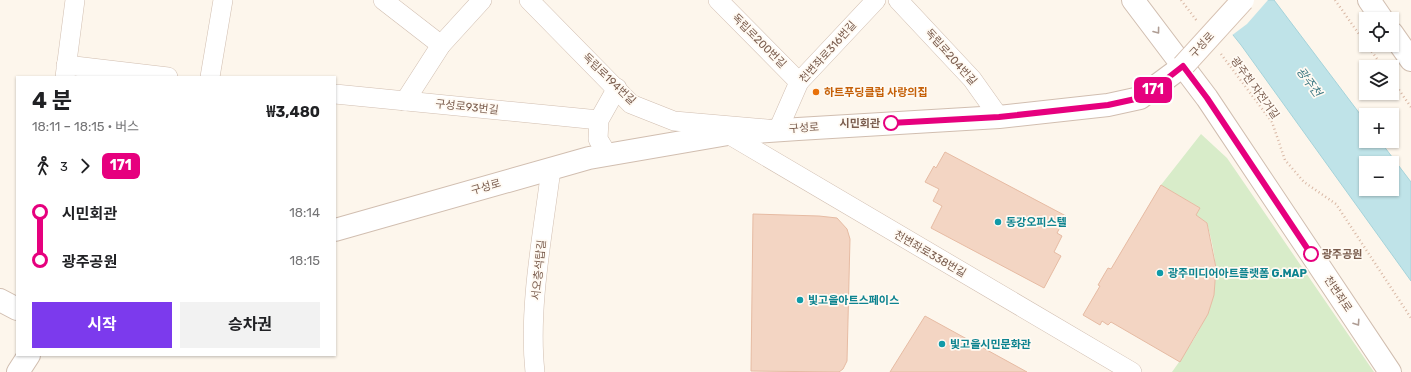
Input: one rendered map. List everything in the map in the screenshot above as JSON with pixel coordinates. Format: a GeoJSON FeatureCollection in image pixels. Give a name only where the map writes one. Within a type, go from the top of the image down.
{"type":"FeatureCollection","features":[{"type":"Feature","properties":{"kind":"street"},"geometry":{"type":"LineString","coordinates":[[75,0],[66,71],[151,76]]}},
{"type":"Feature","properties":{"kind":"street"},"geometry":{"type":"LineString","coordinates":[[210,76],[223,0]]}},
{"type":"Feature","properties":{"kind":"street"},"geometry":{"type":"LineString","coordinates":[[383,0],[440,45]]}},
{"type":"Feature","properties":{"kind":"street"},"geometry":{"type":"LineString","coordinates":[[405,101],[440,45],[482,0]]}},
{"type":"Feature","properties":{"kind":"street","name":"독립로194번길"},"geometry":{"type":"LineString","coordinates":[[529,0],[617,88],[631,104],[674,122],[778,130]]}},
{"type":"Feature","properties":{"kind":"street","name":"독립로200번길"},"geometry":{"type":"LineString","coordinates":[[718,0],[799,82]]}},
{"type":"Feature","properties":{"kind":"street","name":"천변좌로316번길"},"geometry":{"type":"LineString","coordinates":[[778,130],[799,82],[876,0]]}},
{"type":"Feature","properties":{"kind":"street","name":"독립로204번길"},"geometry":{"type":"LineString","coordinates":[[898,0],[972,79],[999,117]]}},
{"type":"Feature","properties":{"kind":"street","name":"천변좌로"},"geometry":{"type":"LineString","coordinates":[[1134,0],[1207,98],[1390,372]]}},
{"type":"Feature","properties":{"kind":"street","name":"구성로"},"geometry":{"type":"LineString","coordinates":[[336,230],[607,154],[728,134],[999,117],[1108,105],[1140,98],[1183,66],[1243,0]]}},
{"type":"Feature","properties":{"kind":"street"},"geometry":{"type":"LineString","coordinates":[[1369,0],[1377,12]]}},
{"type":"Feature","properties":{"kind":"street"},"geometry":{"type":"LineString","coordinates":[[1399,43],[1411,60]]}},
{"type":"Feature","properties":{"kind":"street"},"geometry":{"type":"LineString","coordinates":[[607,154],[598,139],[599,120],[617,88]]}},
{"type":"Feature","properties":{"kind":"street","name":"구성로93번길"},"geometry":{"type":"LineString","coordinates":[[336,94],[599,120]]}},
{"type":"Feature","properties":{"kind":"street","name":"천변좌로338번길"},"geometry":{"type":"LineString","coordinates":[[728,134],[1132,372]]}},
{"type":"Feature","properties":{"kind":"street","name":"서오층석탑길"},"geometry":{"type":"LineString","coordinates":[[535,372],[534,318],[551,169]]}},
{"type":"Feature","properties":{"kind":"street"},"geometry":{"type":"LineString","coordinates":[[0,300],[16,308]]}},
{"type":"Feature","properties":{"kind":"street"},"geometry":{"type":"LineString","coordinates":[[18,372],[28,356]]}},
{"type":"Feature","properties":{"kind":"path"},"geometry":{"type":"LineString","coordinates":[[1181,0],[1200,26]]}},
{"type":"Feature","properties":{"kind":"path"},"geometry":{"type":"LineString","coordinates":[[1335,0],[1359,34]]}},
{"type":"Feature","properties":{"kind":"path","name":"광주천 자전거길"},"geometry":{"type":"LineString","coordinates":[[1219,51],[1272,122],[1285,160],[1304,182],[1336,204],[1411,318]]}},
{"type":"Feature","properties":{"kind":"path"},"geometry":{"type":"LineString","coordinates":[[1399,90],[1411,107]]}},
{"type":"Feature","properties":{"kind":"green space"},"geometry":{"type":"Polygon","coordinates":[[[1201,134],[1227,158],[1374,372],[1172,372],[1203,324],[1213,296],[1215,269],[1214,255],[1207,223],[1196,215],[1200,208],[1161,185],[1201,134]]]}},
{"type":"Feature","properties":{"kind":"water","name":"광주천"},"geometry":{"type":"Polygon","coordinates":[[[1205,0],[1274,0],[1359,113],[1359,148],[1385,148],[1391,156],[1359,156],[1359,196],[1399,196],[1399,166],[1411,182],[1411,281],[1241,45],[1205,0]]]}},
{"type":"Feature","properties":{"kind":"pier"},"geometry":{"type":"Polygon","coordinates":[[[1203,0],[1268,0],[1247,24],[1231,36],[1203,0]]]}},
{"type":"Feature","properties":{"kind":"building","name":"동강오피스텔"},"geometry":{"type":"Polygon","coordinates":[[[945,152],[1066,216],[1057,233],[1062,236],[1054,252],[1061,256],[1044,288],[931,228],[942,206],[933,201],[939,189],[925,182],[934,166],[936,168],[945,152]]]}},
{"type":"Feature","properties":{"kind":"building","name":"광주미디어아트플랫폼 G.MAP"},"geometry":{"type":"Polygon","coordinates":[[[1161,185],[1200,208],[1196,215],[1207,223],[1216,268],[1214,295],[1208,314],[1180,362],[1111,322],[1108,325],[1102,321],[1100,325],[1083,315],[1100,286],[1098,285],[1108,268],[1111,269],[1161,185]]]}},
{"type":"Feature","properties":{"kind":"building","name":"빛고을아트스페이스"},"geometry":{"type":"Polygon","coordinates":[[[753,214],[837,218],[847,229],[850,239],[847,361],[843,369],[839,372],[751,371],[753,214]]]}},
{"type":"Feature","properties":{"kind":"building","name":"빛고을시민문화관"},"geometry":{"type":"Polygon","coordinates":[[[925,316],[1027,372],[890,372],[925,316]]]}},
{"type":"Feature","properties":{"kind":"bus line","name":"171"},"geometry":{"type":"LineString","coordinates":[[891,123],[999,117],[1125,102],[1140,98],[1150,92],[1183,66],[1207,98],[1311,254]]}},
{"type":"Feature","properties":{"kind":"place","name":"하트푸딩클럽 사랑의집"},"geometry":{"type":"Point","coordinates":[816,92]}},
{"type":"Feature","properties":{"kind":"place","name":"시민회관"},"geometry":{"type":"Point","coordinates":[891,123]}},
{"type":"Feature","properties":{"kind":"place","name":"동강오피스텔"},"geometry":{"type":"Point","coordinates":[998,222]}},
{"type":"Feature","properties":{"kind":"place","name":"광주공원"},"geometry":{"type":"Point","coordinates":[1311,254]}},
{"type":"Feature","properties":{"kind":"place","name":"광주미디어아트플랫폼 G.MAP"},"geometry":{"type":"Point","coordinates":[1160,273]}},
{"type":"Feature","properties":{"kind":"place","name":"빛고을아트스페이스"},"geometry":{"type":"Point","coordinates":[800,300]}},
{"type":"Feature","properties":{"kind":"place","name":"빛고을시민문화관"},"geometry":{"type":"Point","coordinates":[942,344]}}]}
